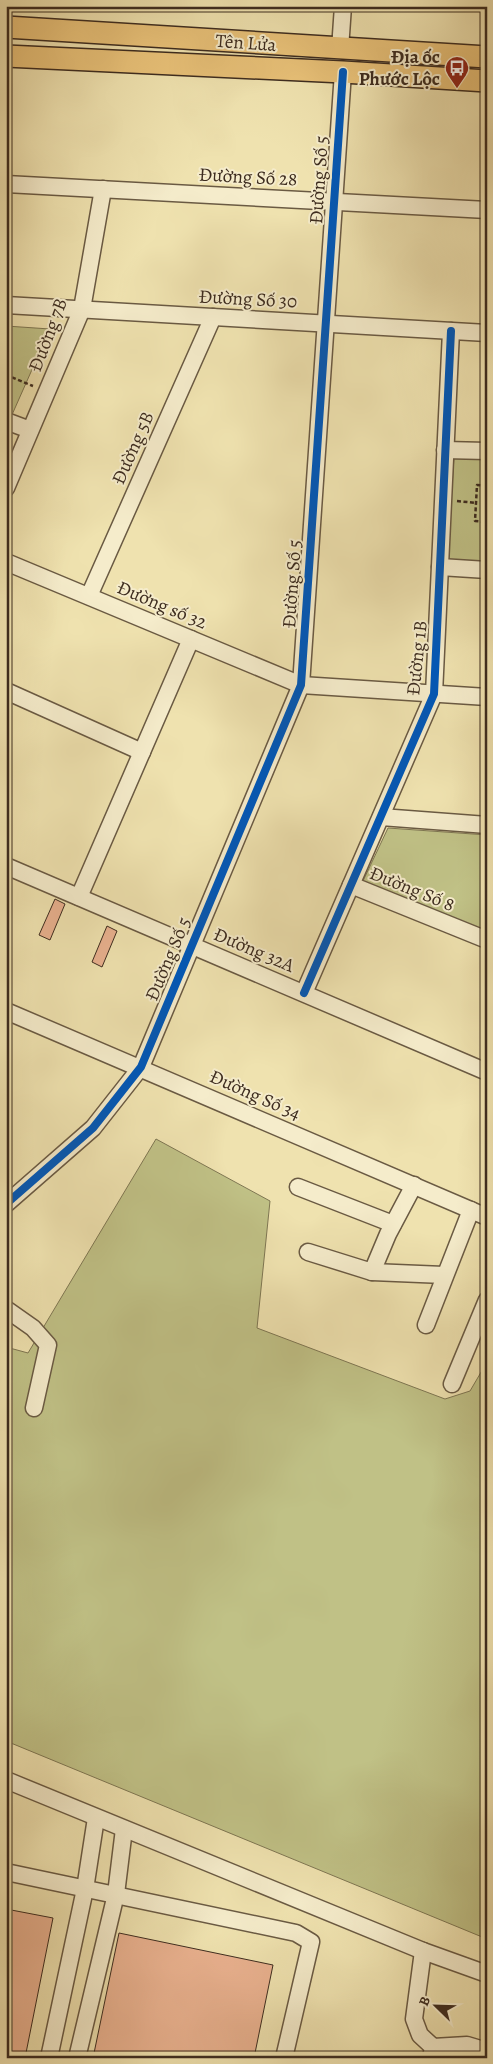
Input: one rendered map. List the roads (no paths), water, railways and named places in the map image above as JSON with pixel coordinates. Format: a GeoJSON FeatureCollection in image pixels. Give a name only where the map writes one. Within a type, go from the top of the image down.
{"type":"FeatureCollection","features":[{"type":"Feature","properties":{"kind":"main road","name":"Tên Lửa"},"geometry":{"type":"LineString","coordinates":[[6,27],[487,57]]}},
{"type":"Feature","properties":{"kind":"main road","name":"Tên Lửa"},"geometry":{"type":"LineString","coordinates":[[6,56],[487,81]]}},
{"type":"Feature","properties":{"kind":"street"},"geometry":{"type":"LineString","coordinates":[[340,49],[343,6]]}},
{"type":"Feature","properties":{"kind":"street","name":"Đường Số 5"},"geometry":{"type":"LineString","coordinates":[[140,1067],[301,685],[342,72]]}},
{"type":"Feature","properties":{"kind":"street","name":"Đường Số 28"},"geometry":{"type":"LineString","coordinates":[[6,184],[487,210]]}},
{"type":"Feature","properties":{"kind":"street","name":"Đường 7B"},"geometry":{"type":"LineString","coordinates":[[6,488],[82,309],[103,190]]}},
{"type":"Feature","properties":{"kind":"street","name":"Đường Số 30"},"geometry":{"type":"LineString","coordinates":[[6,305],[487,333]]}},
{"type":"Feature","properties":{"kind":"street","name":"Đường 5B"},"geometry":{"type":"LineString","coordinates":[[88,596],[214,317]]}},
{"type":"Feature","properties":{"kind":"street","name":"Đường 1B"},"geometry":{"type":"LineString","coordinates":[[304,993],[434,694],[451,330]]}},
{"type":"Feature","properties":{"kind":"street"},"geometry":{"type":"LineString","coordinates":[[6,420],[30,430]]}},
{"type":"Feature","properties":{"kind":"street"},"geometry":{"type":"LineString","coordinates":[[446,450],[487,451]]}},
{"type":"Feature","properties":{"kind":"street","name":"Đường số 32"},"geometry":{"type":"LineString","coordinates":[[6,562],[301,685]]}},
{"type":"Feature","properties":{"kind":"street"},"geometry":{"type":"LineString","coordinates":[[440,567],[487,570]]}},
{"type":"Feature","properties":{"kind":"street"},"geometry":{"type":"LineString","coordinates":[[78,897],[191,639]]}},
{"type":"Feature","properties":{"kind":"street"},"geometry":{"type":"LineString","coordinates":[[301,685],[487,697]]}},
{"type":"Feature","properties":{"kind":"street"},"geometry":{"type":"LineString","coordinates":[[6,691],[142,752]]}},
{"type":"Feature","properties":{"kind":"street"},"geometry":{"type":"LineString","coordinates":[[381,817],[487,825]]}},
{"type":"Feature","properties":{"kind":"street","name":"Đường 32A"},"geometry":{"type":"LineString","coordinates":[[6,866],[487,1072]]}},
{"type":"Feature","properties":{"kind":"street","name":"Đường Số 8"},"geometry":{"type":"LineString","coordinates":[[351,885],[487,940]]}},
{"type":"Feature","properties":{"kind":"street","name":"Đường Số 34"},"geometry":{"type":"LineString","coordinates":[[6,1011],[487,1217]]}},
{"type":"Feature","properties":{"kind":"street"},"geometry":{"type":"LineString","coordinates":[[6,1204],[93,1128],[140,1067]]}},
{"type":"Feature","properties":{"kind":"street"},"geometry":{"type":"LineString","coordinates":[[372,1272],[393,1224],[414,1186]]}},
{"type":"Feature","properties":{"kind":"street"},"geometry":{"type":"LineString","coordinates":[[298,1187],[393,1224]]}},
{"type":"Feature","properties":{"kind":"street"},"geometry":{"type":"LineString","coordinates":[[426,1325],[471,1210]]}},
{"type":"Feature","properties":{"kind":"street"},"geometry":{"type":"LineString","coordinates":[[308,1252],[372,1272],[444,1275]]}},
{"type":"Feature","properties":{"kind":"street"},"geometry":{"type":"LineString","coordinates":[[452,1384],[487,1300]]}},
{"type":"Feature","properties":{"kind":"street"},"geometry":{"type":"LineString","coordinates":[[6,1309],[33,1328],[48,1345],[34,1408]]}},
{"type":"Feature","properties":{"kind":"street"},"geometry":{"type":"LineString","coordinates":[[6,1780],[423,1951],[487,1974]]}},
{"type":"Feature","properties":{"kind":"street"},"geometry":{"type":"LineString","coordinates":[[49,2058],[85,1889],[96,1818]]}},
{"type":"Feature","properties":{"kind":"street"},"geometry":{"type":"LineString","coordinates":[[78,2058],[116,1894],[124,1829]]}},
{"type":"Feature","properties":{"kind":"street"},"geometry":{"type":"LineString","coordinates":[[6,1872],[296,1933],[311,1942],[284,2058]]}},
{"type":"Feature","properties":{"kind":"street"},"geometry":{"type":"LineString","coordinates":[[423,1951],[414,2018],[420,2035],[432,2053],[467,2045],[487,2051]]}},
{"type":"Feature","properties":{"kind":"place","name":"Địa ốc Phước Lộc"},"geometry":{"type":"Point","coordinates":[457,89]}}]}
